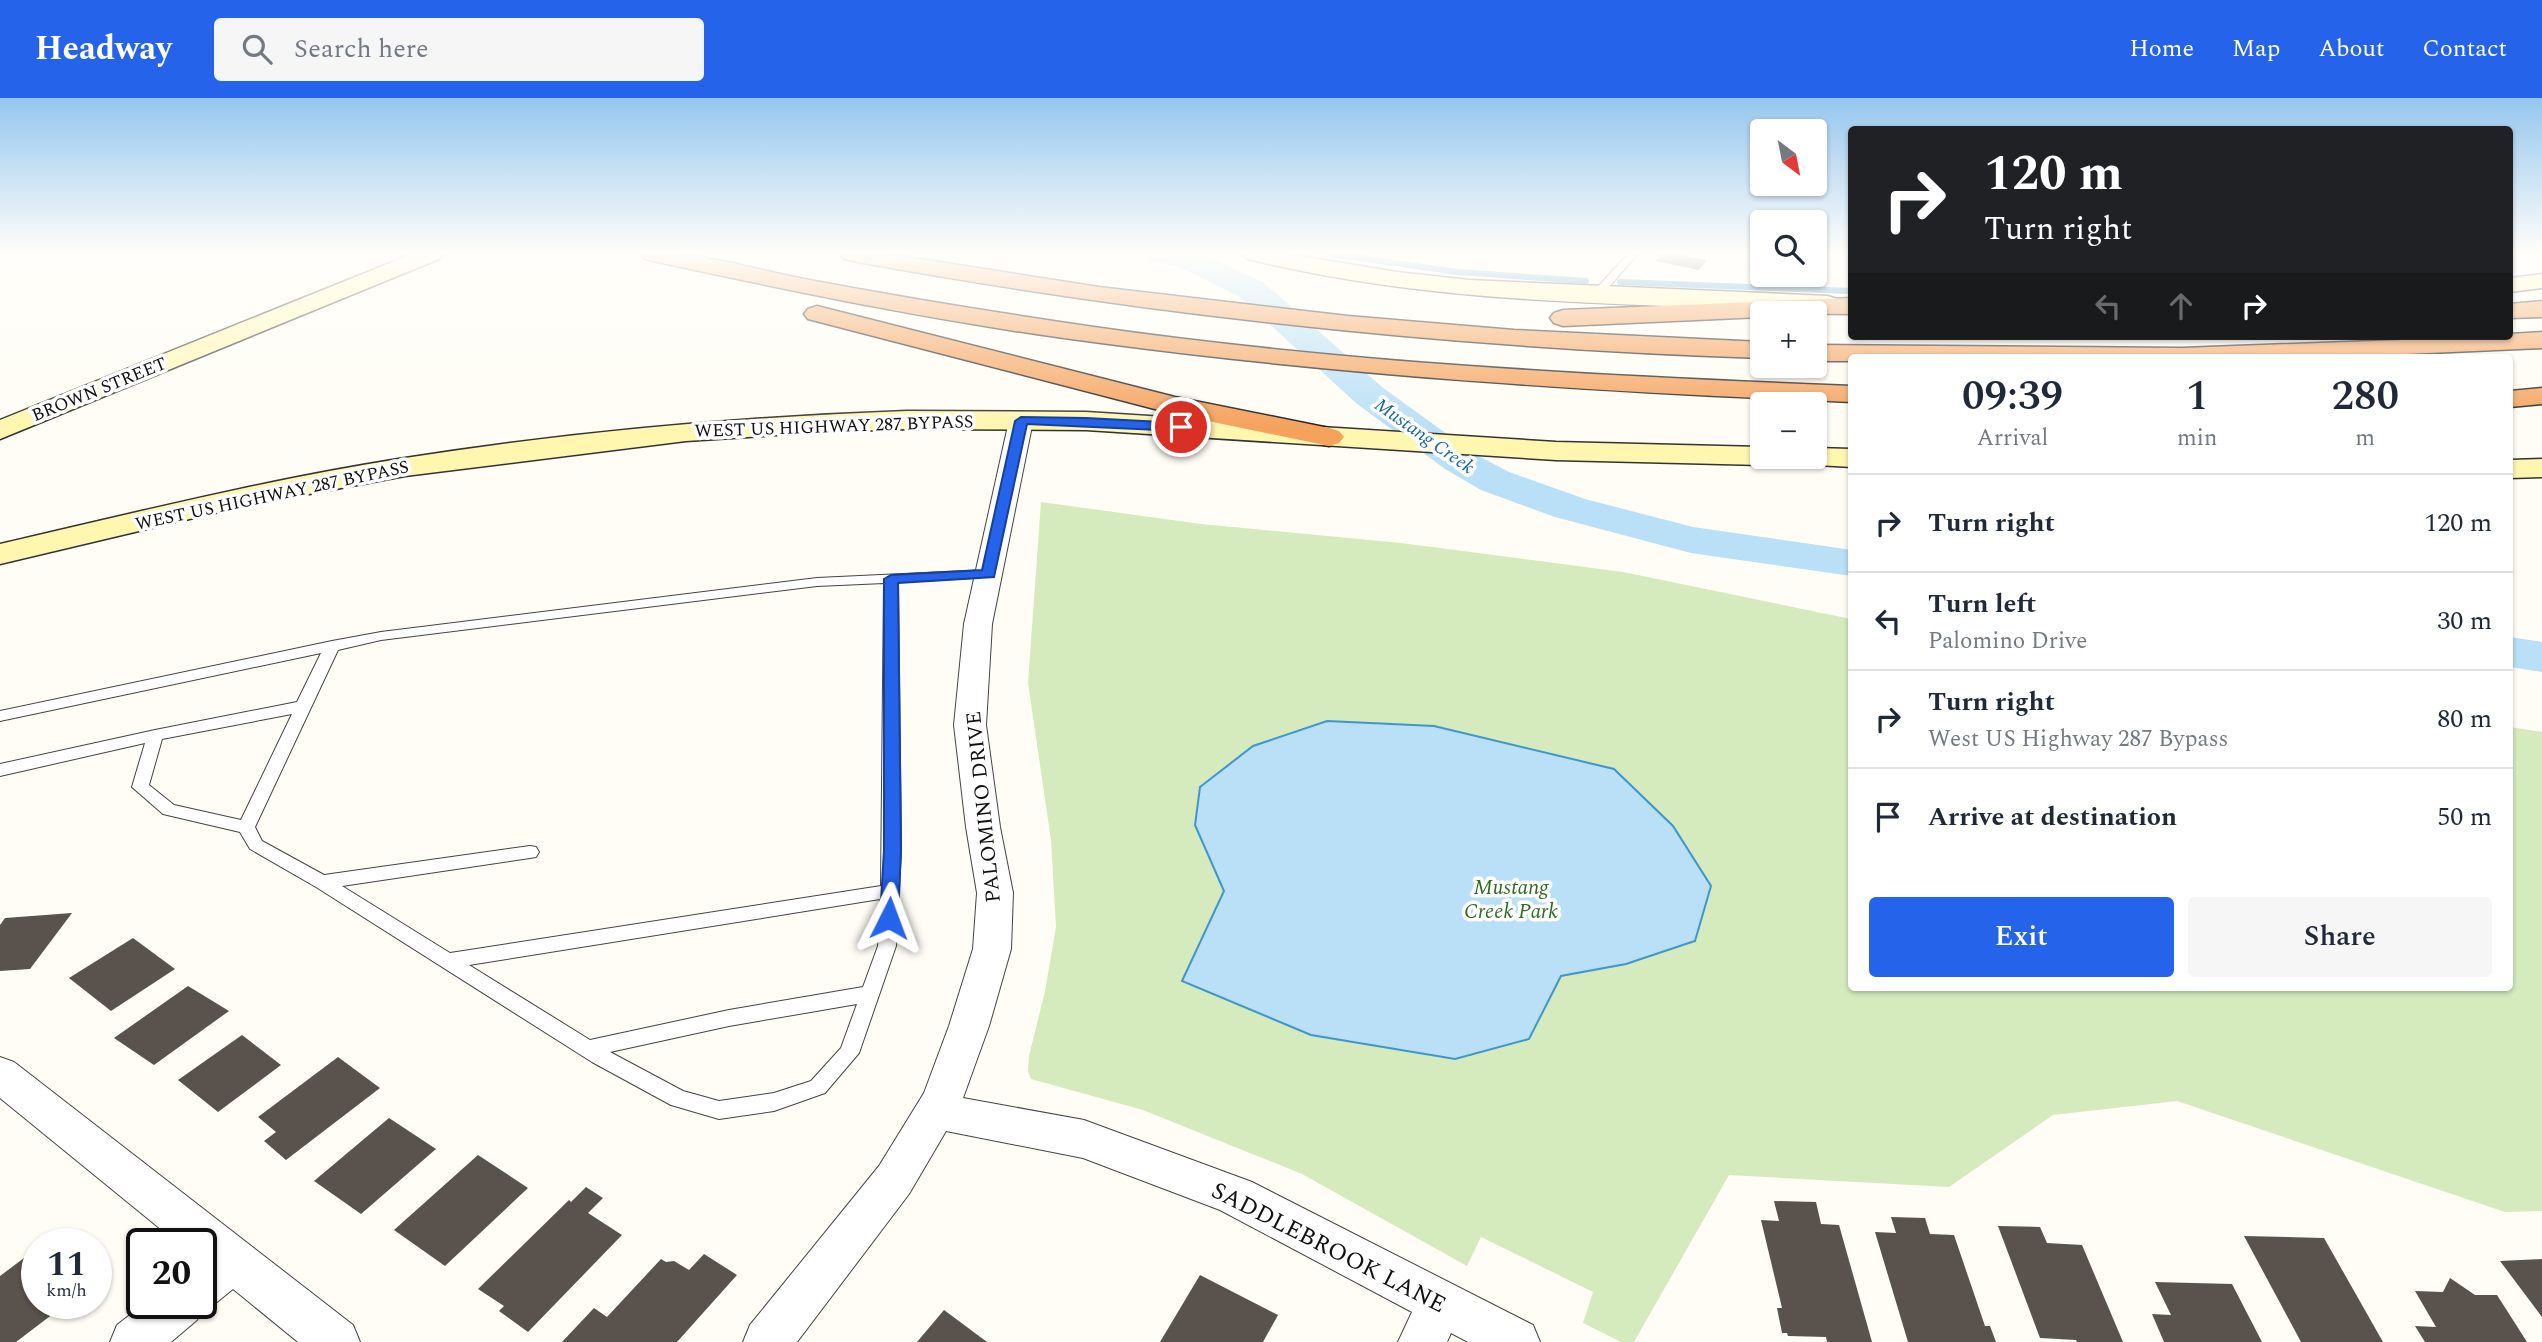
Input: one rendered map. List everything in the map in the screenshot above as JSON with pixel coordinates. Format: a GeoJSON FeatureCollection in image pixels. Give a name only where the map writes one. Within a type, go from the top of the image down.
{"type":"FeatureCollection","features":[{"type":"Feature","properties":{"kind":"highway"},"geometry":{"type":"LineString","coordinates":[[809,312],[1174,405],[1341,438]]}},
{"type":"Feature","properties":{"kind":"highway"},"geometry":{"type":"LineString","coordinates":[[950,312],[1131,340],[1466,373],[1710,390],[1848,394]]}},
{"type":"Feature","properties":{"kind":"highway"},"geometry":{"type":"LineString","coordinates":[[1288,312],[1388,320],[1515,338],[1750,349]]}},
{"type":"Feature","properties":{"kind":"highway"},"geometry":{"type":"LineString","coordinates":[[1388,320],[1577,318],[1703,312]]}},
{"type":"Feature","properties":{"kind":"highway"},"geometry":{"type":"LineString","coordinates":[[2227,354],[2542,340]]}},
{"type":"Feature","properties":{"kind":"highway"},"geometry":{"type":"LineString","coordinates":[[1827,353],[1937,354]]}},
{"type":"Feature","properties":{"kind":"highway"},"geometry":{"type":"LineString","coordinates":[[2513,384],[2542,382]]}},
{"type":"Feature","properties":{"kind":"highway"},"geometry":{"type":"LineString","coordinates":[[2513,399],[2542,396]]}},
{"type":"Feature","properties":{"kind":"main road","name":"BROWN STREET"},"geometry":{"type":"LineString","coordinates":[[0,430],[288,312]]}},
{"type":"Feature","properties":{"kind":"main road","name":"WEST US HIGHWAY 287 BYPASS"},"geometry":{"type":"LineString","coordinates":[[0,554],[240,498],[405,467],[686,432],[825,424],[907,420],[1086,421],[1556,451],[1750,456]]}},
{"type":"Feature","properties":{"kind":"main road"},"geometry":{"type":"LineString","coordinates":[[1827,458],[1848,458]]}},
{"type":"Feature","properties":{"kind":"main road"},"geometry":{"type":"LineString","coordinates":[[2513,469],[2542,468]]}},
{"type":"Feature","properties":{"kind":"street","name":"PALOMINO DRIVE"},"geometry":{"type":"LineString","coordinates":[[767,1342],[894,1180],[935,1111],[968,1026],[992,949],[995,893],[983,827],[970,725],[978,624],[1021,421]]}},
{"type":"Feature","properties":{"kind":"street"},"geometry":{"type":"LineString","coordinates":[[0,1074],[168,1228]]}},
{"type":"Feature","properties":{"kind":"street","name":"SADDLEBROOK LANE"},"geometry":{"type":"LineString","coordinates":[[935,1111],[1084,1139],[1236,1196],[1431,1322],[1516,1342]]}},
{"type":"Feature","properties":{"kind":"street"},"geometry":{"type":"LineString","coordinates":[[217,1273],[336,1342]]}},
{"type":"Feature","properties":{"kind":"street"},"geometry":{"type":"LineString","coordinates":[[134,1342],[162,1319]]}},
{"type":"Feature","properties":{"kind":"lane"},"geometry":{"type":"LineString","coordinates":[[0,716],[381,636],[817,582],[989,574]]}},
{"type":"Feature","properties":{"kind":"lane"},"geometry":{"type":"LineString","coordinates":[[155,735],[141,788],[169,810],[246,827],[256,845],[323,882],[589,1049],[678,1099],[719,1110],[774,1101],[818,1087],[849,1053],[887,946],[892,850],[891,579]]}},
{"type":"Feature","properties":{"kind":"lane"},"geometry":{"type":"LineString","coordinates":[[246,827],[332,646]]}},
{"type":"Feature","properties":{"kind":"lane"},"geometry":{"type":"LineString","coordinates":[[0,769],[305,706]]}},
{"type":"Feature","properties":{"kind":"lane"},"geometry":{"type":"LineString","coordinates":[[323,882],[530,852]]}},
{"type":"Feature","properties":{"kind":"lane"},"geometry":{"type":"LineString","coordinates":[[448,961],[890,891]]}},
{"type":"Feature","properties":{"kind":"lane"},"geometry":{"type":"LineString","coordinates":[[589,1049],[663,1030],[788,1006],[870,994]]}},
{"type":"Feature","properties":{"kind":"green space","name":"Mustang Creek Park"},"geometry":{"type":"Polygon","coordinates":[[[1041,502],[1201,524],[1401,543],[1623,572],[1848,618],[1848,991],[2513,991],[2513,727],[2542,732],[2542,1211],[2505,1212],[2177,1101],[2053,1115],[1949,1187],[1729,1175],[1634,1342],[1621,1342],[1583,1323],[1593,1292],[1481,1237],[1467,1266],[1302,1174],[1143,1110],[1031,1079],[1028,1071],[1029,1056],[1045,991],[1056,927],[1051,840],[1028,683],[1041,502]]]}},
{"type":"Feature","properties":{"kind":"water"},"geometry":{"type":"Polygon","coordinates":[[[1327,721],[1434,726],[1614,769],[1673,826],[1711,886],[1695,941],[1626,964],[1561,976],[1529,1039],[1455,1059],[1311,1035],[1182,981],[1224,891],[1195,825],[1200,787],[1253,746],[1327,721]]]}},
{"type":"Feature","properties":{"kind":"building"},"geometry":{"type":"Polygon","coordinates":[[[72,913],[30,969],[0,971],[0,925],[5,918],[72,913]]]}},
{"type":"Feature","properties":{"kind":"building"},"geometry":{"type":"Polygon","coordinates":[[[133,938],[175,969],[111,1011],[69,978],[133,938]]]}},
{"type":"Feature","properties":{"kind":"building"},"geometry":{"type":"Polygon","coordinates":[[[188,986],[229,1011],[154,1065],[114,1038],[188,986]]]}},
{"type":"Feature","properties":{"kind":"building"},"geometry":{"type":"Polygon","coordinates":[[[242,1035],[281,1065],[218,1112],[178,1080],[242,1035]]]}},
{"type":"Feature","properties":{"kind":"building"},"geometry":{"type":"Polygon","coordinates":[[[338,1057],[380,1088],[286,1160],[264,1141],[276,1132],[258,1117],[338,1057]]]}},
{"type":"Feature","properties":{"kind":"building"},"geometry":{"type":"Polygon","coordinates":[[[389,1118],[436,1149],[361,1214],[314,1181],[389,1118]]]}},
{"type":"Feature","properties":{"kind":"building"},"geometry":{"type":"Polygon","coordinates":[[[478,1155],[528,1188],[445,1266],[394,1230],[478,1155]]]}},
{"type":"Feature","properties":{"kind":"building"},"geometry":{"type":"Polygon","coordinates":[[[586,1187],[603,1198],[588,1213],[622,1235],[528,1332],[499,1311],[504,1306],[478,1289],[569,1200],[571,1202],[586,1187]]]}},
{"type":"Feature","properties":{"kind":"building"},"geometry":{"type":"Polygon","coordinates":[[[1774,1201],[1816,1202],[1821,1224],[1839,1225],[1872,1342],[1827,1342],[1826,1337],[1788,1336],[1787,1333],[1782,1333],[1777,1308],[1782,1308],[1761,1220],[1779,1221],[1774,1201]]]}},
{"type":"Feature","properties":{"kind":"building"},"geometry":{"type":"Polygon","coordinates":[[[1891,1217],[1925,1218],[1930,1234],[1954,1235],[1985,1326],[1990,1326],[1996,1342],[1908,1342],[1875,1232],[1896,1233],[1891,1217]]]}},
{"type":"Feature","properties":{"kind":"building"},"geometry":{"type":"Polygon","coordinates":[[[1998,1226],[2040,1227],[2047,1243],[2082,1245],[2123,1342],[2077,1342],[2040,1338],[1998,1226]]]}},
{"type":"Feature","properties":{"kind":"building"},"geometry":{"type":"Polygon","coordinates":[[[2244,1236],[2324,1238],[2383,1342],[2301,1342],[2244,1236]]]}},
{"type":"Feature","properties":{"kind":"building"},"geometry":{"type":"Polygon","coordinates":[[[704,1254],[737,1275],[677,1342],[562,1342],[594,1308],[607,1317],[661,1259],[666,1262],[674,1261],[689,1270],[704,1254]]]}},
{"type":"Feature","properties":{"kind":"building"},"geometry":{"type":"Polygon","coordinates":[[[2542,1259],[2542,1317],[2500,1261],[2542,1259]]]}},
{"type":"Feature","properties":{"kind":"building"},"geometry":{"type":"Polygon","coordinates":[[[21,1260],[21,1319],[46,1319],[16,1342],[0,1342],[0,1276],[21,1260]]]}},
{"type":"Feature","properties":{"kind":"building"},"geometry":{"type":"Polygon","coordinates":[[[1200,1275],[1278,1315],[1263,1342],[1160,1342],[1200,1275]]]}},
{"type":"Feature","properties":{"kind":"building"},"geometry":{"type":"Polygon","coordinates":[[[2450,1278],[2475,1295],[2497,1295],[2527,1342],[2425,1342],[2415,1326],[2436,1327],[2415,1291],[2443,1292],[2450,1278]]]}},
{"type":"Feature","properties":{"kind":"building"},"geometry":{"type":"Polygon","coordinates":[[[2155,1282],[2232,1284],[2262,1342],[2164,1342],[2152,1314],[2171,1315],[2155,1282]]]}},
{"type":"Feature","properties":{"kind":"building"},"geometry":{"type":"Polygon","coordinates":[[[944,1310],[987,1342],[917,1342],[944,1310]]]}},
{"type":"Feature","properties":{"kind":"waterway","name":"Mustang Creek"},"geometry":{"type":"LineString","coordinates":[[1277,312],[1369,395],[1459,461],[1495,481],[1570,508],[1691,540],[1848,562]]}},
{"type":"Feature","properties":{"kind":"waterway","name":"Mustang Creek"},"geometry":{"type":"LineString","coordinates":[[2513,652],[2542,657]]}},
{"type":"Feature","properties":{"kind":"route"},"geometry":{"type":"LineString","coordinates":[[889,918],[892,850],[891,579],[989,574],[1021,421],[1086,421],[1181,427]]}}]}
